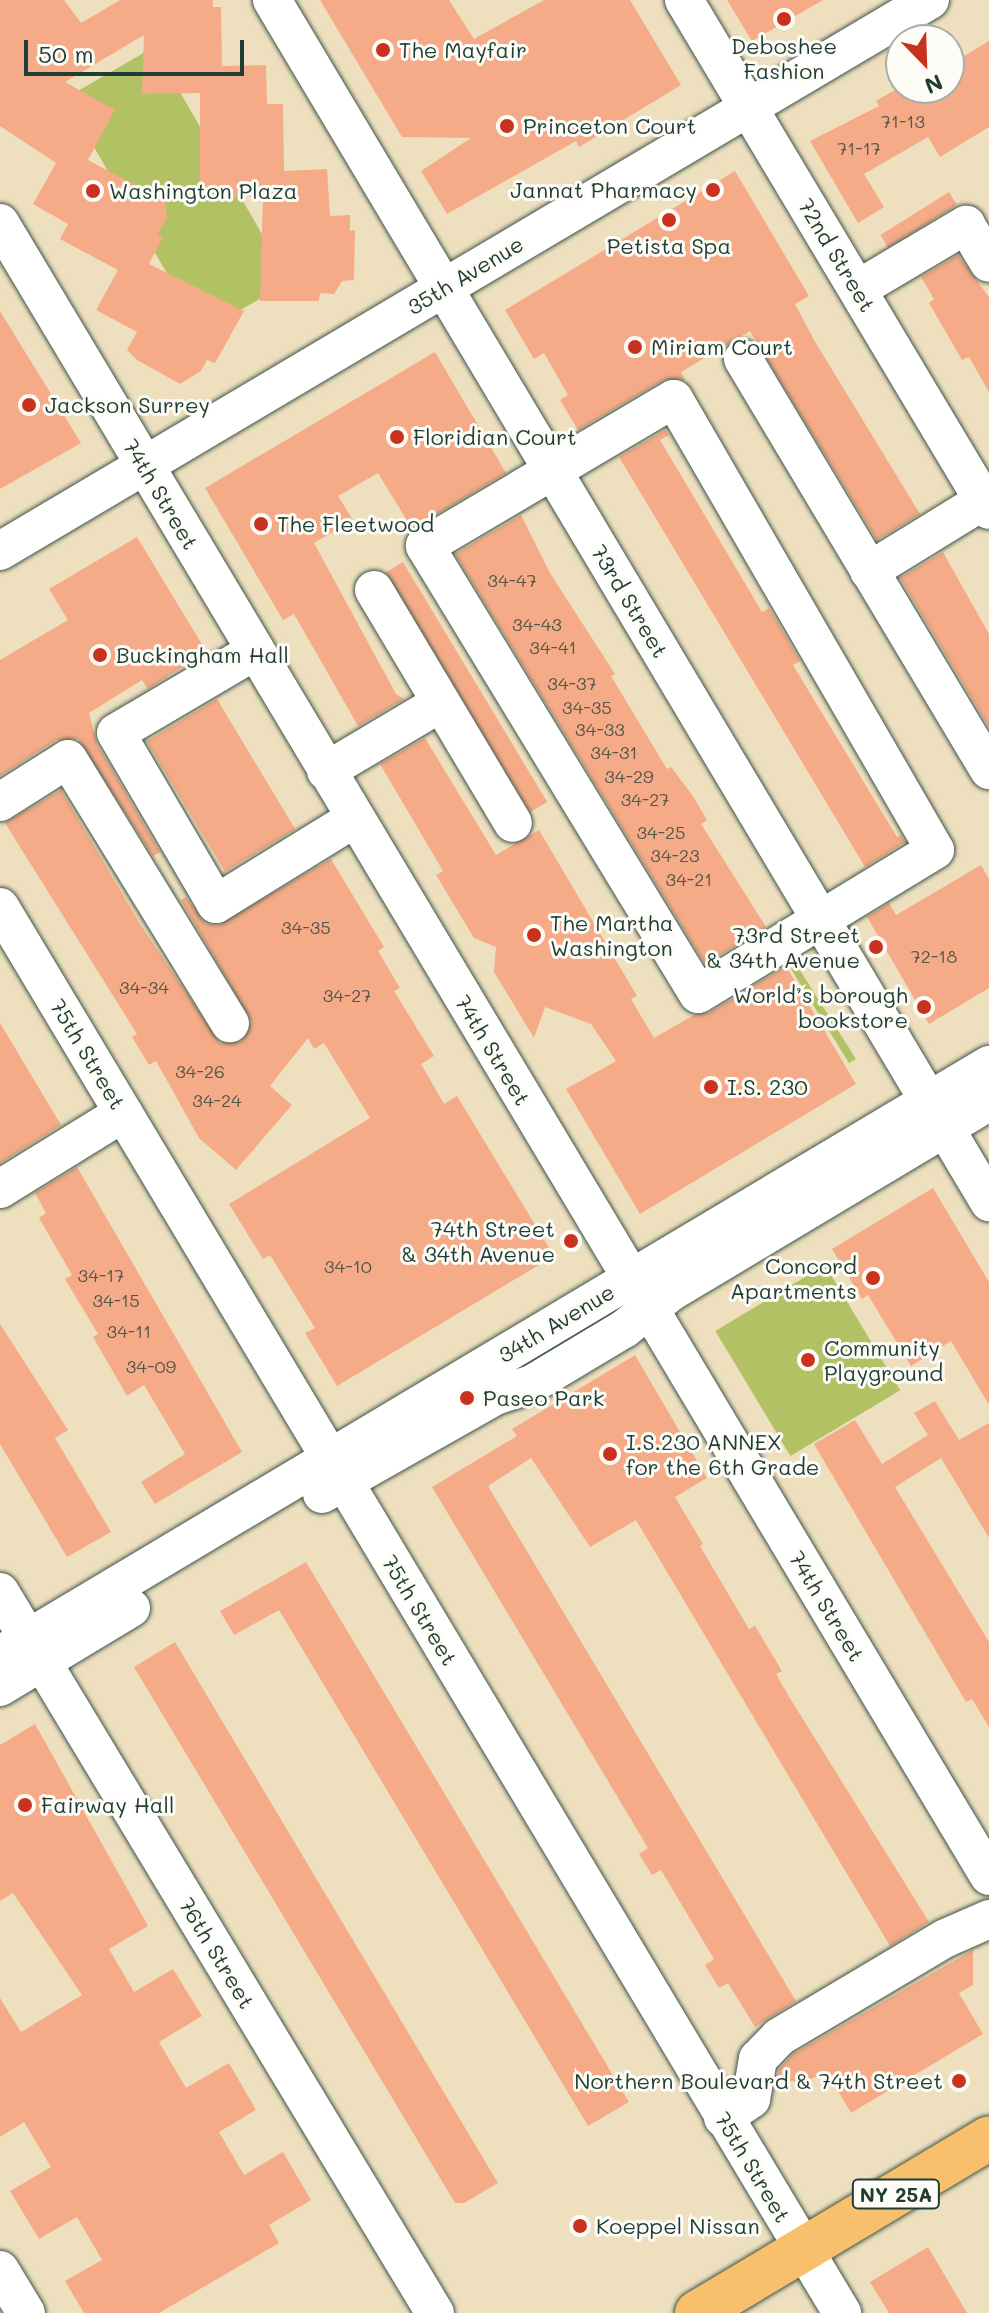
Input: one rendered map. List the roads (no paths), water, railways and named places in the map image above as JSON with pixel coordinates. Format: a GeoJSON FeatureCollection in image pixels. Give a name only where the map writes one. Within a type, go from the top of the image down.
{"type":"FeatureCollection","features":[{"type":"Feature","properties":{"kind":"main road","name":"NY 25A"},"geometry":{"type":"LineString","coordinates":[[697,2313],[989,2138]]}},
{"type":"Feature","properties":{"kind":"street","name":"73rd Street"},"geometry":{"type":"LineString","coordinates":[[272,0],[989,1202]]}},
{"type":"Feature","properties":{"kind":"street","name":"72nd Street"},"geometry":{"type":"LineString","coordinates":[[684,0],[986,506]]}},
{"type":"Feature","properties":{"kind":"street","name":"35th Avenue"},"geometry":{"type":"LineString","coordinates":[[0,551],[930,0]]}},
{"type":"Feature","properties":{"kind":"street","name":"74th Street"},"geometry":{"type":"LineString","coordinates":[[0,223],[989,1876]]}},
{"type":"Feature","properties":{"kind":"street"},"geometry":{"type":"LineString","coordinates":[[858,289],[966,225],[989,263]]}},
{"type":"Feature","properties":{"kind":"street"},"geometry":{"type":"LineString","coordinates":[[743,359],[989,770]]}},
{"type":"Feature","properties":{"kind":"street"},"geometry":{"type":"LineString","coordinates":[[674,399],[935,850],[822,923],[698,994],[425,546],[553,472],[674,399]]}},
{"type":"Feature","properties":{"kind":"street"},"geometry":{"type":"LineString","coordinates":[[869,571],[986,506]]}},
{"type":"Feature","properties":{"kind":"street"},"geometry":{"type":"LineString","coordinates":[[374,590],[439,704],[513,823]]}},
{"type":"Feature","properties":{"kind":"street"},"geometry":{"type":"LineString","coordinates":[[255,651],[116,733],[216,904],[355,818]]}},
{"type":"Feature","properties":{"kind":"street"},"geometry":{"type":"LineString","coordinates":[[326,771],[439,704]]}},
{"type":"Feature","properties":{"kind":"street"},"geometry":{"type":"LineString","coordinates":[[0,802],[68,759],[230,1023]]}},
{"type":"Feature","properties":{"kind":"street","name":"75th Street"},"geometry":{"type":"LineString","coordinates":[[0,907],[842,2313]]}},
{"type":"Feature","properties":{"kind":"street","name":"34th Avenue"},"geometry":{"type":"LineString","coordinates":[[0,1687],[24,1652],[639,1294],[671,1292],[937,1115],[989,1065]]}},
{"type":"Feature","properties":{"kind":"street","name":"34th Avenue"},"geometry":{"type":"LineString","coordinates":[[937,1115],[989,1102]]}},
{"type":"Feature","properties":{"kind":"street"},"geometry":{"type":"LineString","coordinates":[[0,1189],[123,1113]]}},
{"type":"Feature","properties":{"kind":"street","name":"76th Street"},"geometry":{"type":"LineString","coordinates":[[0,1592],[24,1652],[435,2313]]}},
{"type":"Feature","properties":{"kind":"street"},"geometry":{"type":"LineString","coordinates":[[723,2118],[751,2099],[758,2059],[779,2037],[946,1938],[989,1919]]}},
{"type":"Feature","properties":{"kind":"street"},"geometry":{"type":"LineString","coordinates":[[0,2270],[26,2313]]}},
{"type":"Feature","properties":{"kind":"place","name":"Deboshee Fashion"},"geometry":{"type":"Point","coordinates":[784,19]}},
{"type":"Feature","properties":{"kind":"place","name":"The Mayfair"},"geometry":{"type":"Point","coordinates":[383,50]}},
{"type":"Feature","properties":{"kind":"place","name":"Princeton Court"},"geometry":{"type":"Point","coordinates":[507,126]}},
{"type":"Feature","properties":{"kind":"place","name":"Jannat Pharmacy"},"geometry":{"type":"Point","coordinates":[713,190]}},
{"type":"Feature","properties":{"kind":"place","name":"Washington Plaza"},"geometry":{"type":"Point","coordinates":[93,191]}},
{"type":"Feature","properties":{"kind":"place","name":"Petista Spa"},"geometry":{"type":"Point","coordinates":[669,220]}},
{"type":"Feature","properties":{"kind":"place","name":"Miriam Court"},"geometry":{"type":"Point","coordinates":[635,347]}},
{"type":"Feature","properties":{"kind":"place","name":"Jackson Surrey"},"geometry":{"type":"Point","coordinates":[29,405]}},
{"type":"Feature","properties":{"kind":"place","name":"Floridian Court"},"geometry":{"type":"Point","coordinates":[397,437]}},
{"type":"Feature","properties":{"kind":"place","name":"The Fleetwood"},"geometry":{"type":"Point","coordinates":[261,524]}},
{"type":"Feature","properties":{"kind":"place","name":"Buckingham Hall"},"geometry":{"type":"Point","coordinates":[100,655]}},
{"type":"Feature","properties":{"kind":"place","name":"The Martha Washington"},"geometry":{"type":"Point","coordinates":[534,935]}},
{"type":"Feature","properties":{"kind":"place","name":"73rd Street & 34th Avenue"},"geometry":{"type":"Point","coordinates":[876,947]}},
{"type":"Feature","properties":{"kind":"place","name":"World’s borough bookstore"},"geometry":{"type":"Point","coordinates":[924,1007]}},
{"type":"Feature","properties":{"kind":"place","name":"I.S. 230"},"geometry":{"type":"Point","coordinates":[711,1087]}},
{"type":"Feature","properties":{"kind":"place","name":"74th Street & 34th Avenue"},"geometry":{"type":"Point","coordinates":[571,1241]}},
{"type":"Feature","properties":{"kind":"place","name":"Concord Apartments"},"geometry":{"type":"Point","coordinates":[873,1278]}},
{"type":"Feature","properties":{"kind":"place","name":"Community Playground"},"geometry":{"type":"Point","coordinates":[808,1360]}},
{"type":"Feature","properties":{"kind":"place","name":"Paseo Park"},"geometry":{"type":"Point","coordinates":[467,1398]}},
{"type":"Feature","properties":{"kind":"place","name":"I.S.230 ANNEX for the 6th Grade"},"geometry":{"type":"Point","coordinates":[610,1454]}},
{"type":"Feature","properties":{"kind":"place","name":"Fairway Hall"},"geometry":{"type":"Point","coordinates":[25,1805]}},
{"type":"Feature","properties":{"kind":"place","name":"Northern Boulevard & 74th Street"},"geometry":{"type":"Point","coordinates":[959,2081]}},
{"type":"Feature","properties":{"kind":"place","name":"Koeppel Nissan"},"geometry":{"type":"Point","coordinates":[580,2226]}}]}
